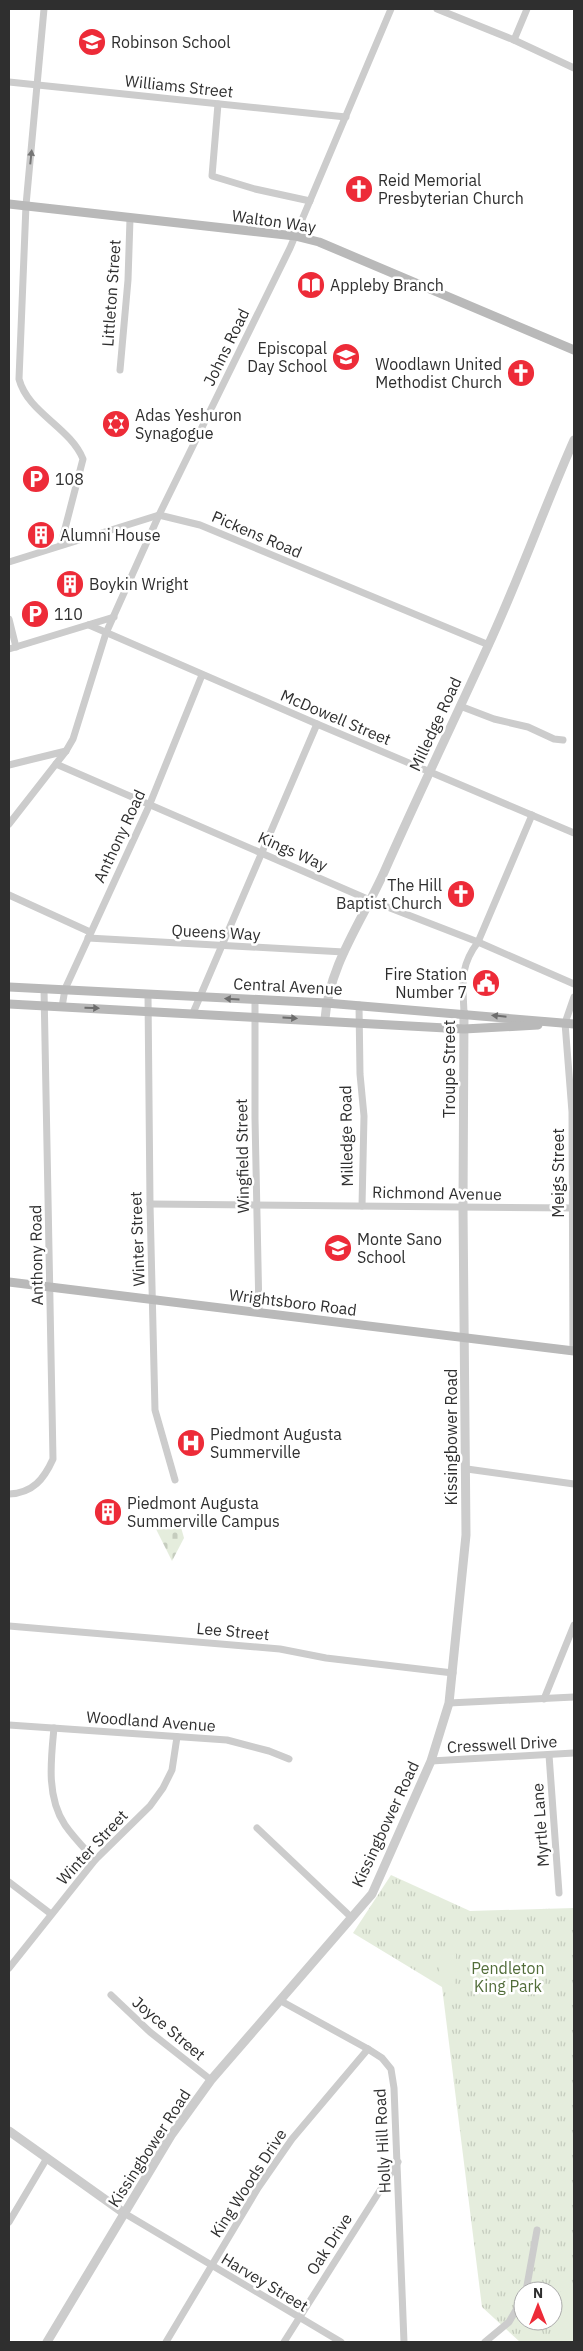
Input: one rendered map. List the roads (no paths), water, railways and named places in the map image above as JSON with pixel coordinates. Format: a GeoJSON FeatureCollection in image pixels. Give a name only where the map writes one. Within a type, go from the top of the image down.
{"type":"FeatureCollection","features":[{"type":"Feature","properties":{"kind":"main road","name":"Walton Way"},"geometry":{"type":"LineString","coordinates":[[9,204],[295,236],[319,242],[574,350]]}},
{"type":"Feature","properties":{"kind":"main road","name":"Central Avenue"},"geometry":{"type":"LineString","coordinates":[[9,987],[359,1005],[570,1023]]}},
{"type":"Feature","properties":{"kind":"main road","name":"Central Avenue"},"geometry":{"type":"LineString","coordinates":[[9,1004],[148,1010],[464,1029],[570,1023]]}},
{"type":"Feature","properties":{"kind":"main road","name":"Wrightsboro Road"},"geometry":{"type":"LineString","coordinates":[[9,1282],[574,1351]]}},
{"type":"Feature","properties":{"kind":"street"},"geometry":{"type":"LineString","coordinates":[[44,9],[26,206],[19,379],[25,394],[79,449],[83,459],[61,544]]}},
{"type":"Feature","properties":{"kind":"street","name":"Johns Road"},"geometry":{"type":"LineString","coordinates":[[9,824],[66,751],[73,739],[106,633],[159,515],[295,236],[390,9]]}},
{"type":"Feature","properties":{"kind":"street"},"geometry":{"type":"LineString","coordinates":[[437,9],[514,40],[574,68]]}},
{"type":"Feature","properties":{"kind":"street"},"geometry":{"type":"LineString","coordinates":[[514,40],[527,9]]}},
{"type":"Feature","properties":{"kind":"street","name":"Williams Street"},"geometry":{"type":"LineString","coordinates":[[9,82],[346,117]]}},
{"type":"Feature","properties":{"kind":"street"},"geometry":{"type":"LineString","coordinates":[[218,104],[212,176],[256,189],[310,201]]}},
{"type":"Feature","properties":{"kind":"street","name":"Littleton Street"},"geometry":{"type":"LineString","coordinates":[[120,370],[128,280],[130,219]]}},
{"type":"Feature","properties":{"kind":"street","name":"Milledge Road"},"geometry":{"type":"LineString","coordinates":[[325,1020],[326,1003],[344,952],[372,901],[428,771],[488,645],[574,440]]}},
{"type":"Feature","properties":{"kind":"street"},"geometry":{"type":"LineString","coordinates":[[9,562],[61,544],[159,515]]}},
{"type":"Feature","properties":{"kind":"street","name":"Pickens Road"},"geometry":{"type":"LineString","coordinates":[[159,515],[200,525],[488,645]]}},
{"type":"Feature","properties":{"kind":"street"},"geometry":{"type":"LineString","coordinates":[[9,619],[12,648],[114,617]]}},
{"type":"Feature","properties":{"kind":"street","name":"McDowell Street"},"geometry":{"type":"LineString","coordinates":[[89,625],[574,833]]}},
{"type":"Feature","properties":{"kind":"street","name":"Anthony Road"},"geometry":{"type":"LineString","coordinates":[[62,1007],[65,989],[149,806],[202,675]]}},
{"type":"Feature","properties":{"kind":"street"},"geometry":{"type":"LineString","coordinates":[[460,706],[494,719],[528,726],[554,739],[563,740]]}},
{"type":"Feature","properties":{"kind":"street"},"geometry":{"type":"LineString","coordinates":[[193,1013],[317,724]]}},
{"type":"Feature","properties":{"kind":"street"},"geometry":{"type":"LineString","coordinates":[[9,765],[66,751]]}},
{"type":"Feature","properties":{"kind":"street","name":"Kings Way"},"geometry":{"type":"LineString","coordinates":[[56,764],[149,806],[262,852],[372,901],[478,942],[574,984]]}},
{"type":"Feature","properties":{"kind":"street","name":"Troupe Street"},"geometry":{"type":"LineString","coordinates":[[466,1338],[463,1208],[463,969],[468,955],[478,942],[532,815]]}},
{"type":"Feature","properties":{"kind":"street","name":"Queens Way"},"geometry":{"type":"LineString","coordinates":[[9,895],[89,935],[221,946],[344,952]]}},
{"type":"Feature","properties":{"kind":"street","name":"Anthony Road"},"geometry":{"type":"LineString","coordinates":[[9,1494],[28,1490],[38,1484],[47,1472],[53,1459],[44,989]]}},
{"type":"Feature","properties":{"kind":"street","name":"Winter Street"},"geometry":{"type":"LineString","coordinates":[[148,995],[155,1416],[175,1480]]}},
{"type":"Feature","properties":{"kind":"street","name":"Meigs Street"},"geometry":{"type":"LineString","coordinates":[[574,997],[570,1023],[574,1351]]}},
{"type":"Feature","properties":{"kind":"street","name":"Wingfield Street"},"geometry":{"type":"LineString","coordinates":[[255,1000],[256,1205],[259,1313]]}},
{"type":"Feature","properties":{"kind":"street","name":"Milledge Road"},"geometry":{"type":"LineString","coordinates":[[359,1005],[360,1074],[364,1116],[362,1206]]}},
{"type":"Feature","properties":{"kind":"street","name":"Richmond Avenue"},"geometry":{"type":"LineString","coordinates":[[150,1204],[573,1208]]}},
{"type":"Feature","properties":{"kind":"street","name":"Kissingbower Road"},"geometry":{"type":"LineString","coordinates":[[47,2342],[172,2134],[211,2080],[372,1894],[431,1761],[449,1703],[466,1535],[466,1338]]}},
{"type":"Feature","properties":{"kind":"street"},"geometry":{"type":"LineString","coordinates":[[467,1469],[574,1484]]}},
{"type":"Feature","properties":{"kind":"street"},"geometry":{"type":"LineString","coordinates":[[544,1699],[574,1625]]}},
{"type":"Feature","properties":{"kind":"street","name":"Lee Street"},"geometry":{"type":"LineString","coordinates":[[9,1626],[280,1649],[326,1658],[453,1673]]}},
{"type":"Feature","properties":{"kind":"street"},"geometry":{"type":"LineString","coordinates":[[449,1703],[574,1697]]}},
{"type":"Feature","properties":{"kind":"street","name":"Woodland Avenue"},"geometry":{"type":"LineString","coordinates":[[9,1725],[227,1740],[269,1751],[289,1759]]}},
{"type":"Feature","properties":{"kind":"street"},"geometry":{"type":"LineString","coordinates":[[54,1728],[50,1768],[56,1803],[64,1824],[96,1860]]}},
{"type":"Feature","properties":{"kind":"street","name":"Winter Street"},"geometry":{"type":"LineString","coordinates":[[9,1968],[50,1914],[96,1860],[150,1806],[163,1788],[172,1770],[177,1738]]}},
{"type":"Feature","properties":{"kind":"street","name":"Cresswell Drive"},"geometry":{"type":"LineString","coordinates":[[431,1761],[574,1753]]}},
{"type":"Feature","properties":{"kind":"street","name":"Myrtle Lane"},"geometry":{"type":"LineString","coordinates":[[549,1755],[559,1893]]}},
{"type":"Feature","properties":{"kind":"street"},"geometry":{"type":"LineString","coordinates":[[257,1828],[352,1918]]}},
{"type":"Feature","properties":{"kind":"street"},"geometry":{"type":"LineString","coordinates":[[9,1882],[50,1914]]}},
{"type":"Feature","properties":{"kind":"street","name":"Joyce Street"},"geometry":{"type":"LineString","coordinates":[[111,1995],[150,2032],[211,2080]]}},
{"type":"Feature","properties":{"kind":"street","name":"Holly Hill Road"},"geometry":{"type":"LineString","coordinates":[[280,2001],[368,2049],[382,2058],[391,2069],[398,2162],[404,2342]]}},
{"type":"Feature","properties":{"kind":"street","name":"King Woods Drive"},"geometry":{"type":"LineString","coordinates":[[166,2342],[258,2188],[292,2139],[368,2049]]}},
{"type":"Feature","properties":{"kind":"street"},"geometry":{"type":"LineString","coordinates":[[9,2131],[124,2214]]}},
{"type":"Feature","properties":{"kind":"street"},"geometry":{"type":"LineString","coordinates":[[9,2222],[47,2158]]}},
{"type":"Feature","properties":{"kind":"street","name":"Oak Drive"},"geometry":{"type":"LineString","coordinates":[[284,2342],[298,2317],[398,2162]]}},
{"type":"Feature","properties":{"kind":"street","name":"Harvey Street"},"geometry":{"type":"LineString","coordinates":[[124,2214],[341,2342]]}},
{"type":"Feature","properties":{"kind":"street"},"geometry":{"type":"LineString","coordinates":[[528,2281],[537,2230]]}},
{"type":"Feature","properties":{"kind":"street"},"geometry":{"type":"LineString","coordinates":[[485,2342],[509,2322],[513,2315]]}},
{"type":"Feature","properties":{"kind":"place","name":"Robinson School"},"geometry":{"type":"Point","coordinates":[92,42]}},
{"type":"Feature","properties":{"kind":"place","name":"Reid Memorial Presbyterian Church"},"geometry":{"type":"Point","coordinates":[359,189]}},
{"type":"Feature","properties":{"kind":"place","name":"Appleby Branch"},"geometry":{"type":"Point","coordinates":[311,285]}},
{"type":"Feature","properties":{"kind":"place","name":"Episcopal Day School"},"geometry":{"type":"Point","coordinates":[346,357]}},
{"type":"Feature","properties":{"kind":"place","name":"Woodlawn United Methodist Church"},"geometry":{"type":"Point","coordinates":[521,373]}},
{"type":"Feature","properties":{"kind":"place","name":"Adas Yeshuron Synagogue"},"geometry":{"type":"Point","coordinates":[116,424]}},
{"type":"Feature","properties":{"kind":"place","name":"108"},"geometry":{"type":"Point","coordinates":[36,479]}},
{"type":"Feature","properties":{"kind":"place","name":"Alumni House"},"geometry":{"type":"Point","coordinates":[41,535]}},
{"type":"Feature","properties":{"kind":"place","name":"Boykin Wright"},"geometry":{"type":"Point","coordinates":[70,584]}},
{"type":"Feature","properties":{"kind":"place","name":"110"},"geometry":{"type":"Point","coordinates":[35,614]}},
{"type":"Feature","properties":{"kind":"place","name":"The Hill Baptist Church"},"geometry":{"type":"Point","coordinates":[461,894]}},
{"type":"Feature","properties":{"kind":"place","name":"Fire Station Number 7"},"geometry":{"type":"Point","coordinates":[486,983]}},
{"type":"Feature","properties":{"kind":"place","name":"Monte Sano School"},"geometry":{"type":"Point","coordinates":[338,1248]}},
{"type":"Feature","properties":{"kind":"place","name":"Piedmont Augusta Summerville"},"geometry":{"type":"Point","coordinates":[191,1443]}},
{"type":"Feature","properties":{"kind":"place","name":"Piedmont Augusta Summerville Campus"},"geometry":{"type":"Point","coordinates":[108,1512]}},
{"type":"Feature","properties":{"kind":"park label","name":"Pendleton King Park"},"geometry":{"type":"Point","coordinates":[508,1977]}}]}
